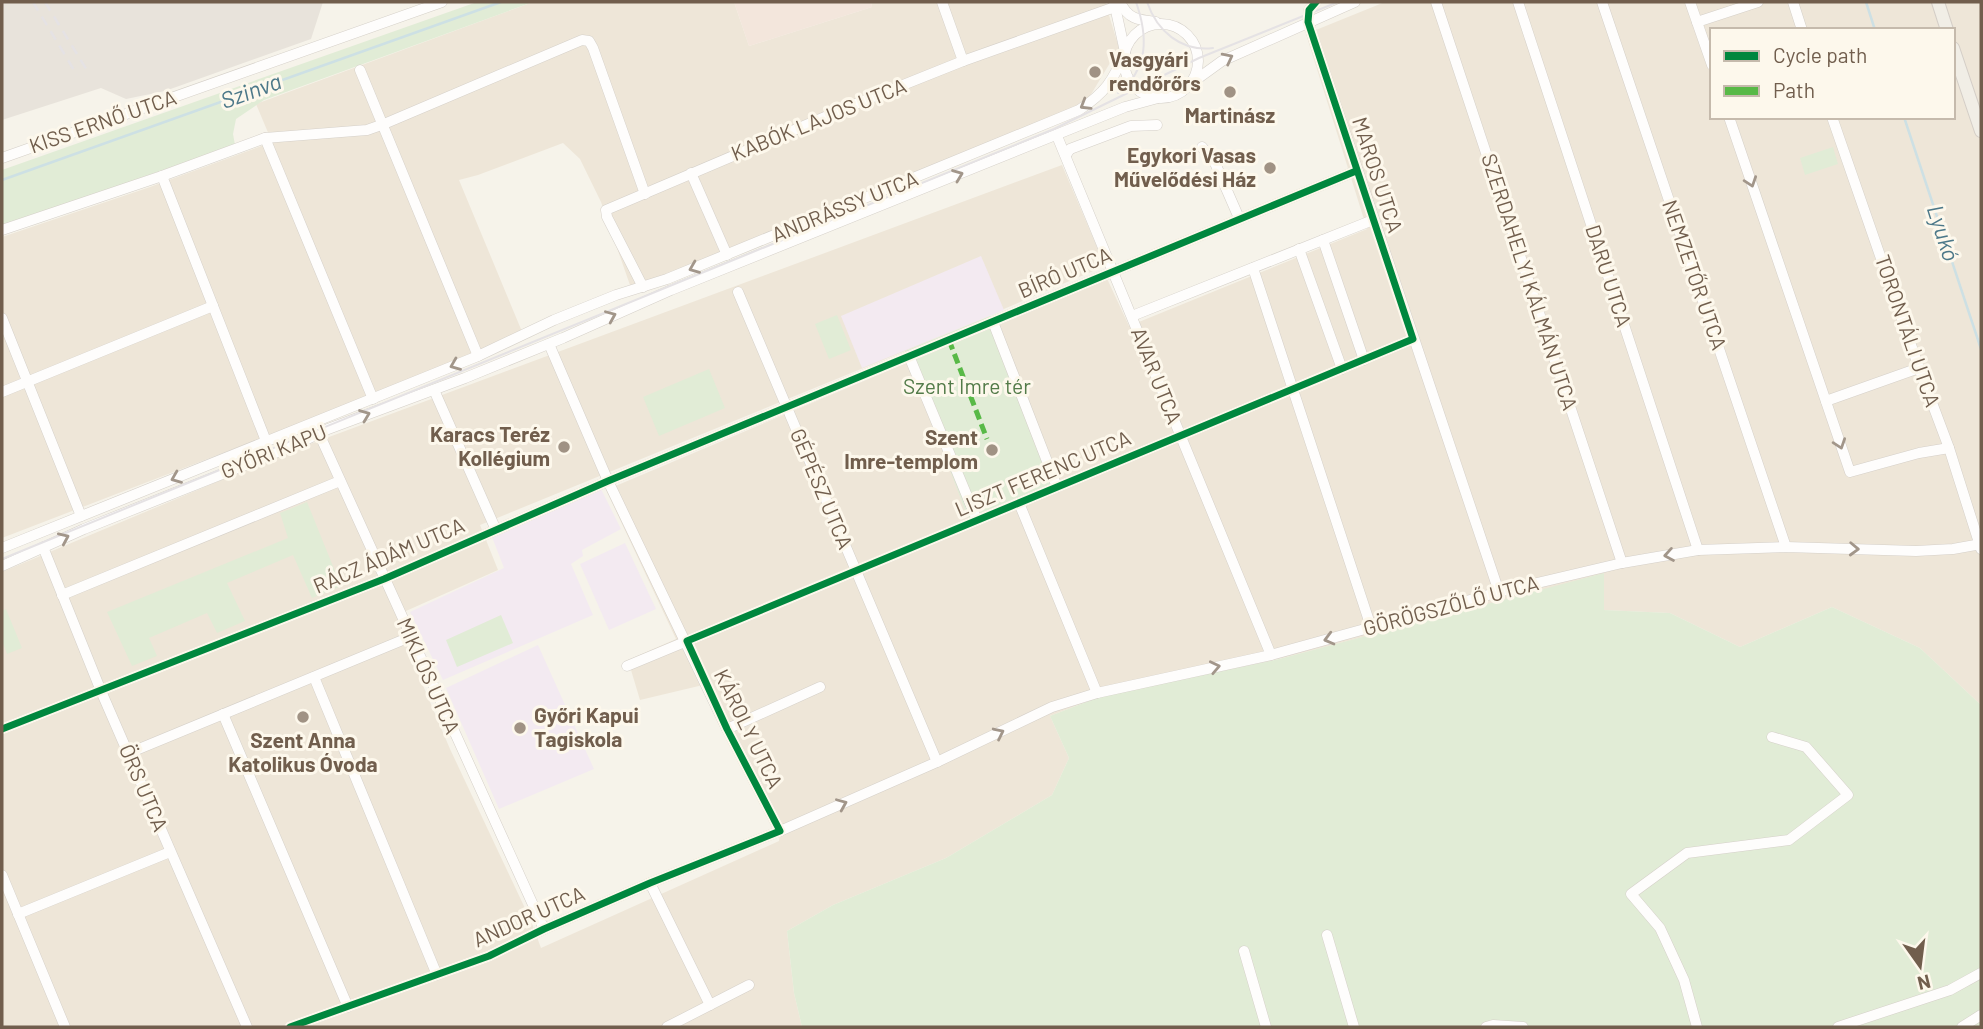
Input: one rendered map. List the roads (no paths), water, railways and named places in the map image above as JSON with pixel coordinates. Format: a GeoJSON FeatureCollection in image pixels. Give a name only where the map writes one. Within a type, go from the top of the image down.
{"type":"FeatureCollection","features":[{"type":"Feature","properties":{"kind":"main road"},"geometry":{"type":"LineString","coordinates":[[1938,2],[1946,28]]}},
{"type":"Feature","properties":{"kind":"main road"},"geometry":{"type":"LineString","coordinates":[[1955,54],[1981,131]]}},
{"type":"Feature","properties":{"kind":"street","name":"KISS ERNŐ UTCA"},"geometry":{"type":"LineString","coordinates":[[2,158],[442,2]]}},
{"type":"Feature","properties":{"kind":"street"},"geometry":{"type":"LineString","coordinates":[[942,2],[963,61]]}},
{"type":"Feature","properties":{"kind":"street"},"geometry":{"type":"LineString","coordinates":[[1308,23],[1308,10],[1316,2]]}},
{"type":"Feature","properties":{"kind":"street"},"geometry":{"type":"LineString","coordinates":[[1116,3],[1125,52],[1124,68],[1130,82],[1147,96],[1158,98],[1178,94],[1222,61],[1355,2]]}},
{"type":"Feature","properties":{"kind":"street","name":"SZERDAHELYI KÁLMÁN UTCA"},"geometry":{"type":"LineString","coordinates":[[1436,2],[1622,563]]}},
{"type":"Feature","properties":{"kind":"street","name":"DARU UTCA"},"geometry":{"type":"LineString","coordinates":[[1518,2],[1698,550]]}},
{"type":"Feature","properties":{"kind":"street","name":"NEMZETŐR UTCA"},"geometry":{"type":"LineString","coordinates":[[1602,2],[1786,547]]}},
{"type":"Feature","properties":{"kind":"street"},"geometry":{"type":"LineString","coordinates":[[1690,2],[1710,59]]}},
{"type":"Feature","properties":{"kind":"street"},"geometry":{"type":"LineString","coordinates":[[1697,22],[1758,2]]}},
{"type":"Feature","properties":{"kind":"street"},"geometry":{"type":"LineString","coordinates":[[1793,2],[1801,28]]}},
{"type":"Feature","properties":{"kind":"street"},"geometry":{"type":"LineString","coordinates":[[1116,3],[1134,19],[1163,23],[1184,30],[1195,43],[1199,58],[1192,82]]}},
{"type":"Feature","properties":{"kind":"street","name":"KABÓK LAJOS UTCA"},"geometry":{"type":"LineString","coordinates":[[643,288],[606,210],[963,61],[1116,3]]}},
{"type":"Feature","properties":{"kind":"street"},"geometry":{"type":"LineString","coordinates":[[1125,52],[1138,31],[1163,23]]}},
{"type":"Feature","properties":{"kind":"street","name":"MAROS UTCA"},"geometry":{"type":"LineString","coordinates":[[1308,23],[1499,592]]}},
{"type":"Feature","properties":{"kind":"street"},"geometry":{"type":"LineString","coordinates":[[2,230],[265,138],[367,130],[582,40],[589,41],[645,194]]}},
{"type":"Feature","properties":{"kind":"street","name":"ANDRÁSSY UTCA"},"geometry":{"type":"LineString","coordinates":[[539,327],[616,295],[643,288],[727,255],[1079,110],[1099,96],[1110,83],[1125,52]]}},
{"type":"Feature","properties":{"kind":"street"},"geometry":{"type":"LineString","coordinates":[[360,70],[478,356]]}},
{"type":"Feature","properties":{"kind":"street","name":"ANDRÁSSY UTCA"},"geometry":{"type":"LineString","coordinates":[[549,344],[671,290],[1059,138],[1125,107],[1158,98]]}},
{"type":"Feature","properties":{"kind":"street"},"geometry":{"type":"LineString","coordinates":[[1730,119],[1850,472],[1919,453],[1949,448]]}},
{"type":"Feature","properties":{"kind":"street","name":"TORONTÁLI UTCA"},"geometry":{"type":"LineString","coordinates":[[1833,119],[1949,448],[1980,546]]}},
{"type":"Feature","properties":{"kind":"street"},"geometry":{"type":"LineString","coordinates":[[1066,155],[1070,149],[1131,126],[1157,125]]}},
{"type":"Feature","properties":{"kind":"street"},"geometry":{"type":"LineString","coordinates":[[265,138],[373,399]]}},
{"type":"Feature","properties":{"kind":"street","name":"AVAR UTCA"},"geometry":{"type":"LineString","coordinates":[[1059,138],[1272,655]]}},
{"type":"Feature","properties":{"kind":"street"},"geometry":{"type":"LineString","coordinates":[[1202,147],[1215,163],[1239,218]]}},
{"type":"Feature","properties":{"kind":"street","name":"BÍRÓ UTCA"},"geometry":{"type":"LineString","coordinates":[[787,407],[1356,171]]}},
{"type":"Feature","properties":{"kind":"street"},"geometry":{"type":"LineString","coordinates":[[691,173],[727,255]]}},
{"type":"Feature","properties":{"kind":"street"},"geometry":{"type":"LineString","coordinates":[[162,176],[266,441]]}},
{"type":"Feature","properties":{"kind":"street"},"geometry":{"type":"LineString","coordinates":[[1132,316],[1373,220]]}},
{"type":"Feature","properties":{"kind":"street"},"geometry":{"type":"LineString","coordinates":[[1322,240],[1364,360]]}},
{"type":"Feature","properties":{"kind":"street"},"geometry":{"type":"LineString","coordinates":[[1299,249],[1342,369]]}},
{"type":"Feature","properties":{"kind":"street"},"geometry":{"type":"LineString","coordinates":[[1253,268],[1371,628]]}},
{"type":"Feature","properties":{"kind":"street","name":"GÉPÉSZ UTCA"},"geometry":{"type":"LineString","coordinates":[[738,292],[937,762]]}},
{"type":"Feature","properties":{"kind":"street"},"geometry":{"type":"LineString","coordinates":[[2,392],[213,306]]}},
{"type":"Feature","properties":{"kind":"street"},"geometry":{"type":"LineString","coordinates":[[2,318],[81,516]]}},
{"type":"Feature","properties":{"kind":"street"},"geometry":{"type":"LineString","coordinates":[[992,322],[1057,487]]}},
{"type":"Feature","properties":{"kind":"street","name":"GYŐRI KAPU"},"geometry":{"type":"LineString","coordinates":[[2,548],[478,356],[539,327]]}},
{"type":"Feature","properties":{"kind":"street","name":"LISZT FERENC UTCA"},"geometry":{"type":"LineString","coordinates":[[627,666],[1413,339]]}},
{"type":"Feature","properties":{"kind":"street","name":"GYŐRI KAPU"},"geometry":{"type":"LineString","coordinates":[[2,566],[295,445],[318,433],[549,344]]}},
{"type":"Feature","properties":{"kind":"street","name":"KÁROLY UTCA"},"geometry":{"type":"LineString","coordinates":[[549,344],[608,481],[727,729],[780,831]]}},
{"type":"Feature","properties":{"kind":"street"},"geometry":{"type":"LineString","coordinates":[[909,356],[977,520]]}},
{"type":"Feature","properties":{"kind":"street"},"geometry":{"type":"LineString","coordinates":[[1826,401],[1919,368]]}},
{"type":"Feature","properties":{"kind":"street"},"geometry":{"type":"LineString","coordinates":[[434,390],[496,530]]}},
{"type":"Feature","properties":{"kind":"street","name":"RÁCZ ÁDÁM UTCA"},"geometry":{"type":"LineString","coordinates":[[2,729],[384,579],[608,481],[787,407]]}},
{"type":"Feature","properties":{"kind":"street","name":"MIKLÓS UTCA"},"geometry":{"type":"LineString","coordinates":[[314,423],[544,929]]}},
{"type":"Feature","properties":{"kind":"street"},"geometry":{"type":"LineString","coordinates":[[62,595],[340,481]]}},
{"type":"Feature","properties":{"kind":"street"},"geometry":{"type":"LineString","coordinates":[[1019,503],[1097,692]]}},
{"type":"Feature","properties":{"kind":"street","name":"GÖRÖGSZŐLŐ UTCA"},"geometry":{"type":"LineString","coordinates":[[937,762],[1052,708],[1097,692],[1272,655],[1499,592],[1622,563],[1698,550],[1786,547],[1916,551],[1980,546]]}},
{"type":"Feature","properties":{"kind":"street","name":"ÖRS UTCA"},"geometry":{"type":"LineString","coordinates":[[43,547],[101,691],[247,1027]]}},
{"type":"Feature","properties":{"kind":"street"},"geometry":{"type":"LineString","coordinates":[[129,753],[410,638]]}},
{"type":"Feature","properties":{"kind":"street"},"geometry":{"type":"LineString","coordinates":[[314,677],[437,975]]}},
{"type":"Feature","properties":{"kind":"street"},"geometry":{"type":"LineString","coordinates":[[727,729],[820,687]]}},
{"type":"Feature","properties":{"kind":"street"},"geometry":{"type":"LineString","coordinates":[[223,714],[348,1007]]}},
{"type":"Feature","properties":{"kind":"street"},"geometry":{"type":"LineString","coordinates":[[1697,1027],[1684,980],[1660,928],[1631,894],[1687,853],[1789,840],[1848,795],[1806,747],[1772,737]]}},
{"type":"Feature","properties":{"kind":"street","name":"ANDOR UTCA"},"geometry":{"type":"LineString","coordinates":[[290,1027],[489,956],[650,883],[780,831],[937,762]]}},
{"type":"Feature","properties":{"kind":"street"},"geometry":{"type":"LineString","coordinates":[[18,914],[170,852]]}},
{"type":"Feature","properties":{"kind":"street"},"geometry":{"type":"LineString","coordinates":[[3,882],[65,1027]]}},
{"type":"Feature","properties":{"kind":"street"},"geometry":{"type":"LineString","coordinates":[[650,883],[710,1005]]}},
{"type":"Feature","properties":{"kind":"street"},"geometry":{"type":"LineString","coordinates":[[1327,934],[1354,1027]]}},
{"type":"Feature","properties":{"kind":"street"},"geometry":{"type":"LineString","coordinates":[[1244,951],[1266,1027]]}},
{"type":"Feature","properties":{"kind":"street"},"geometry":{"type":"LineString","coordinates":[[1838,1027],[1950,990],[1981,973]]}},
{"type":"Feature","properties":{"kind":"street"},"geometry":{"type":"LineString","coordinates":[[667,1027],[749,985]]}},
{"type":"Feature","properties":{"kind":"street"},"geometry":{"type":"LineString","coordinates":[[1962,1027],[1981,1015]]}},
{"type":"Feature","properties":{"kind":"street"},"geometry":{"type":"LineString","coordinates":[[1491,1027],[1523,1027]]}},
{"type":"Feature","properties":{"kind":"waterway","name":"Szinva"},"geometry":{"type":"LineString","coordinates":[[2,180],[501,2]]}},
{"type":"Feature","properties":{"kind":"waterway","name":"Lyukó"},"geometry":{"type":"LineString","coordinates":[[1866,2],[1874,28]]}},
{"type":"Feature","properties":{"kind":"waterway","name":"Lyukó"},"geometry":{"type":"LineString","coordinates":[[1905,119],[1981,349]]}},
{"type":"Feature","properties":{"kind":"tram line"},"geometry":{"type":"LineString","coordinates":[[1118,93],[1136,73],[1143,51],[1143,27],[1136,2]]}},
{"type":"Feature","properties":{"kind":"tram line"},"geometry":{"type":"LineString","coordinates":[[1147,2],[1157,22],[1172,37],[1191,47],[1213,48]]}},
{"type":"Feature","properties":{"kind":"tram line"},"geometry":{"type":"LineString","coordinates":[[2,559],[1054,129],[1199,58],[1338,2]]}},
{"type":"Feature","properties":{"kind":"railway"},"geometry":{"type":"LineString","coordinates":[[33,2],[77,75]]}},
{"type":"Feature","properties":{"kind":"railway"},"geometry":{"type":"LineString","coordinates":[[45,2],[88,72]]}},
{"type":"Feature","properties":{"kind":"place","name":"Vasgyári rendőrőrs"},"geometry":{"type":"Point","coordinates":[1095,72]}},
{"type":"Feature","properties":{"kind":"place","name":"Martinász"},"geometry":{"type":"Point","coordinates":[1230,92]}},
{"type":"Feature","properties":{"kind":"place","name":"Egykori Vasas Művelődési Ház"},"geometry":{"type":"Point","coordinates":[1270,168]}},
{"type":"Feature","properties":{"kind":"place","name":"Karacs Teréz Kollégium"},"geometry":{"type":"Point","coordinates":[564,447]}},
{"type":"Feature","properties":{"kind":"place","name":"Szent Imre-templom"},"geometry":{"type":"Point","coordinates":[992,450]}},
{"type":"Feature","properties":{"kind":"place","name":"Szent Anna Katolikus Óvoda"},"geometry":{"type":"Point","coordinates":[303,717]}},
{"type":"Feature","properties":{"kind":"place","name":"Győri Kapui Tagiskola"},"geometry":{"type":"Point","coordinates":[520,728]}},
{"type":"Feature","properties":{"kind":"park label","name":"Szent Imre tér"},"geometry":{"type":"Point","coordinates":[967,387]}}]}
